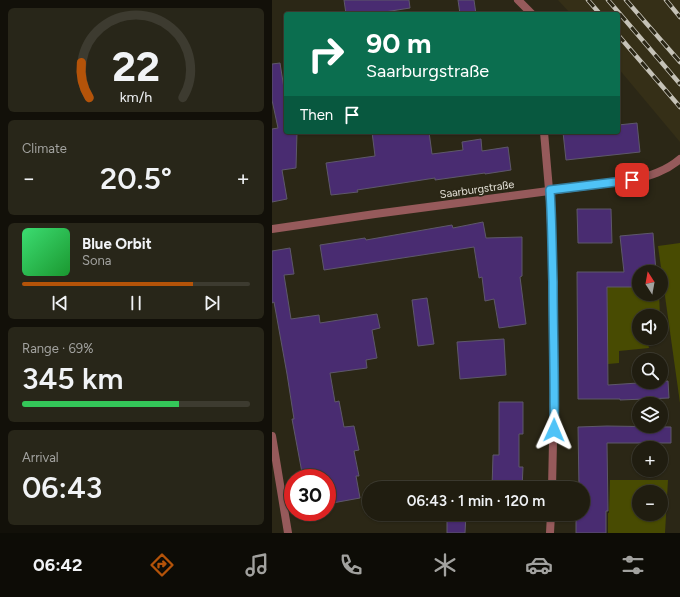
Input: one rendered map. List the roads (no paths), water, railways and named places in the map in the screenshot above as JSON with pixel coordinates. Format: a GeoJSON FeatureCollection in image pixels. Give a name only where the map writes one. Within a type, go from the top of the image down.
{"type":"FeatureCollection","features":[{"type":"Feature","properties":{"kind":"street"},"geometry":{"type":"LineString","coordinates":[[518,0],[530,12]]}},
{"type":"Feature","properties":{"kind":"street"},"geometry":{"type":"LineString","coordinates":[[544,134],[550,190],[553,272],[554,394],[552,481]]}},
{"type":"Feature","properties":{"kind":"street","name":"Saarburgstraße"},"geometry":{"type":"LineString","coordinates":[[272,229],[632,180],[662,171],[680,159]]}},
{"type":"Feature","properties":{"kind":"street"},"geometry":{"type":"LineString","coordinates":[[272,436],[288,533]]}},
{"type":"Feature","properties":{"kind":"street"},"geometry":{"type":"LineString","coordinates":[[550,533],[551,521]]}},
{"type":"Feature","properties":{"kind":"railway"},"geometry":{"type":"LineString","coordinates":[[588,0],[598,12]]}},
{"type":"Feature","properties":{"kind":"railway"},"geometry":{"type":"LineString","coordinates":[[608,0],[618,12]]}},
{"type":"Feature","properties":{"kind":"railway"},"geometry":{"type":"LineString","coordinates":[[626,0],[680,62]]}},
{"type":"Feature","properties":{"kind":"railway"},"geometry":{"type":"LineString","coordinates":[[666,0],[680,17]]}},
{"type":"Feature","properties":{"kind":"railway"},"geometry":{"type":"LineString","coordinates":[[620,14],[680,84]]}},
{"type":"Feature","properties":{"kind":"railway"},"geometry":{"type":"LineString","coordinates":[[620,37],[680,107]]}}]}
